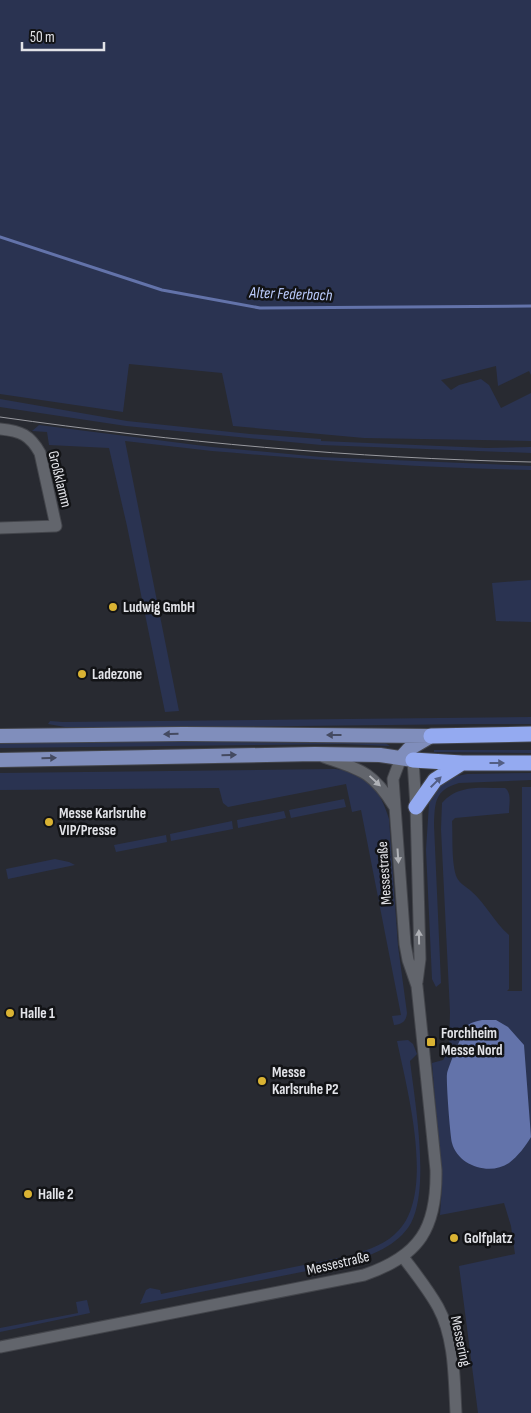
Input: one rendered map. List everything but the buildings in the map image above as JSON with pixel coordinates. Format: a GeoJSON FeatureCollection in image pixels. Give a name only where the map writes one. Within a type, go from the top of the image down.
{"type":"FeatureCollection","features":[{"type":"Feature","properties":{"kind":"highway"},"geometry":{"type":"LineString","coordinates":[[432,736],[531,734]]}},
{"type":"Feature","properties":{"kind":"highway"},"geometry":{"type":"LineString","coordinates":[[408,756],[462,763],[531,763]]}},
{"type":"Feature","properties":{"kind":"highway"},"geometry":{"type":"LineString","coordinates":[[416,807],[436,780],[462,763]]}},
{"type":"Feature","properties":{"kind":"main road"},"geometry":{"type":"LineString","coordinates":[[0,736],[183,734],[432,736]]}},
{"type":"Feature","properties":{"kind":"main road"},"geometry":{"type":"LineString","coordinates":[[382,735],[401,742],[408,756]]}},
{"type":"Feature","properties":{"kind":"main road"},"geometry":{"type":"LineString","coordinates":[[0,760],[315,754],[408,756],[432,736]]}},
{"type":"Feature","properties":{"kind":"street","name":"Großklamm"},"geometry":{"type":"LineString","coordinates":[[0,429],[20,432],[34,442],[44,464],[56,526],[0,528]]}},
{"type":"Feature","properties":{"kind":"street"},"geometry":{"type":"LineString","coordinates":[[315,754],[366,773],[383,789],[395,808]]}},
{"type":"Feature","properties":{"kind":"street","name":"Messestraße"},"geometry":{"type":"LineString","coordinates":[[408,756],[416,807],[420,958],[416,986]]}},
{"type":"Feature","properties":{"kind":"street","name":"Messestraße"},"geometry":{"type":"LineString","coordinates":[[0,1347],[364,1275],[383,1268],[403,1257],[416,1245],[434,1211],[436,1170],[416,986],[405,944],[393,779],[408,756]]}},
{"type":"Feature","properties":{"kind":"street","name":"Messering"},"geometry":{"type":"LineString","coordinates":[[403,1257],[438,1307],[444,1322],[453,1369],[456,1413]]}},
{"type":"Feature","properties":{"kind":"shaded area"},"geometry":{"type":"Polygon","coordinates":[[[0,0],[531,0],[531,375],[529,371],[498,386],[496,366],[441,380],[451,390],[459,385],[481,379],[489,385],[501,408],[531,393],[531,441],[364,438],[233,426],[222,373],[129,364],[123,412],[0,394],[0,0]]]}},
{"type":"Feature","properties":{"kind":"shaded area"},"geometry":{"type":"Polygon","coordinates":[[[0,399],[127,421],[250,434],[321,439],[321,441],[487,448],[531,447],[531,453],[321,445],[126,426],[0,407],[0,399]]]}},
{"type":"Feature","properties":{"kind":"shaded area"},"geometry":{"type":"Polygon","coordinates":[[[39,425],[212,447],[321,457],[531,466],[531,470],[332,460],[212,451],[125,441],[179,711],[165,712],[109,448],[49,445],[47,432],[32,431],[39,425]]]}},
{"type":"Feature","properties":{"kind":"shaded area"},"geometry":{"type":"Polygon","coordinates":[[[531,580],[531,622],[496,621],[492,583],[531,580]]]}},
{"type":"Feature","properties":{"kind":"shaded area"},"geometry":{"type":"Polygon","coordinates":[[[531,717],[531,724],[129,728],[65,727],[48,724],[50,721],[531,717]]]}},
{"type":"Feature","properties":{"kind":"shaded area"},"geometry":{"type":"Polygon","coordinates":[[[365,739],[382,741],[390,746],[343,744],[0,748],[0,743],[365,739]]]}},
{"type":"Feature","properties":{"kind":"shaded area"},"geometry":{"type":"Polygon","coordinates":[[[434,750],[531,750],[531,753],[434,752],[434,750]]]}},
{"type":"Feature","properties":{"kind":"shaded area"},"geometry":{"type":"Polygon","coordinates":[[[335,769],[355,774],[371,785],[382,800],[389,819],[398,946],[407,1013],[405,1020],[399,1024],[394,1025],[392,1016],[401,1015],[361,810],[352,812],[346,784],[228,807],[223,803],[219,788],[0,790],[0,773],[335,769]]]}},
{"type":"Feature","properties":{"kind":"shaded area"},"geometry":{"type":"Polygon","coordinates":[[[531,773],[531,780],[459,783],[445,789],[438,798],[434,825],[441,983],[436,987],[432,979],[426,850],[429,804],[441,784],[452,777],[467,774],[531,773]]]}},
{"type":"Feature","properties":{"kind":"shaded area"},"geometry":{"type":"Polygon","coordinates":[[[522,787],[531,787],[531,1413],[478,1413],[459,1266],[515,1254],[511,1226],[504,1203],[440,1215],[442,1186],[432,1063],[443,1060],[449,1050],[450,1012],[441,829],[442,803],[455,793],[471,788],[505,788],[509,793],[509,813],[455,818],[452,821],[453,858],[458,880],[476,896],[509,935],[509,989],[507,991],[522,991],[522,787]]]}},
{"type":"Feature","properties":{"kind":"shaded area"},"geometry":{"type":"Polygon","coordinates":[[[344,799],[346,807],[291,818],[289,810],[344,799]]]}},
{"type":"Feature","properties":{"kind":"shaded area"},"geometry":{"type":"Polygon","coordinates":[[[284,811],[286,818],[238,828],[237,820],[284,811]]]}},
{"type":"Feature","properties":{"kind":"shaded area"},"geometry":{"type":"Polygon","coordinates":[[[232,821],[233,829],[171,841],[170,834],[232,821]]]}},
{"type":"Feature","properties":{"kind":"shaded area"},"geometry":{"type":"Polygon","coordinates":[[[166,835],[167,842],[116,852],[114,845],[166,835]]]}},
{"type":"Feature","properties":{"kind":"shaded area"},"geometry":{"type":"Polygon","coordinates":[[[55,859],[75,865],[8,879],[6,869],[55,859]]]}},
{"type":"Feature","properties":{"kind":"shaded area"},"geometry":{"type":"Polygon","coordinates":[[[482,1020],[496,1020],[508,1027],[524,1045],[531,1137],[509,1163],[493,1169],[468,1163],[455,1151],[451,1138],[448,1108],[447,1074],[450,1064],[468,1025],[482,1020]]]}},
{"type":"Feature","properties":{"kind":"shaded area"},"geometry":{"type":"Polygon","coordinates":[[[408,1040],[413,1044],[417,1054],[410,1061],[420,1144],[420,1188],[417,1207],[411,1223],[399,1238],[383,1249],[347,1263],[140,1304],[146,1290],[150,1288],[160,1290],[161,1294],[353,1255],[378,1246],[394,1235],[410,1213],[415,1191],[417,1166],[412,1112],[397,1041],[408,1040]]]}},
{"type":"Feature","properties":{"kind":"shaded area"},"geometry":{"type":"Polygon","coordinates":[[[87,1300],[90,1313],[0,1332],[0,1328],[78,1313],[76,1302],[87,1300]]]}},
{"type":"Feature","properties":{"kind":"waterway","name":"Alter Federbach"},"geometry":{"type":"LineString","coordinates":[[0,237],[162,290],[260,308],[531,306]]}},
{"type":"Feature","properties":{"kind":"tram line"},"geometry":{"type":"LineString","coordinates":[[0,417],[132,434],[331,453],[531,462]]}},
{"type":"Feature","properties":{"kind":"place","name":"Ludwig GmbH"},"geometry":{"type":"Point","coordinates":[113,607]}},
{"type":"Feature","properties":{"kind":"place","name":"Ladezone"},"geometry":{"type":"Point","coordinates":[82,674]}},
{"type":"Feature","properties":{"kind":"place","name":"Messe Karlsruhe VIP/Presse"},"geometry":{"type":"Point","coordinates":[49,822]}},
{"type":"Feature","properties":{"kind":"place","name":"Halle 1"},"geometry":{"type":"Point","coordinates":[10,1013]}},
{"type":"Feature","properties":{"kind":"place","name":"Forchheim Messe Nord"},"geometry":{"type":"Point","coordinates":[431,1042]}},
{"type":"Feature","properties":{"kind":"place","name":"Messe Karlsruhe P2"},"geometry":{"type":"Point","coordinates":[262,1081]}},
{"type":"Feature","properties":{"kind":"place","name":"Halle 2"},"geometry":{"type":"Point","coordinates":[28,1194]}},
{"type":"Feature","properties":{"kind":"place","name":"Golfplatz"},"geometry":{"type":"Point","coordinates":[454,1238]}}]}
